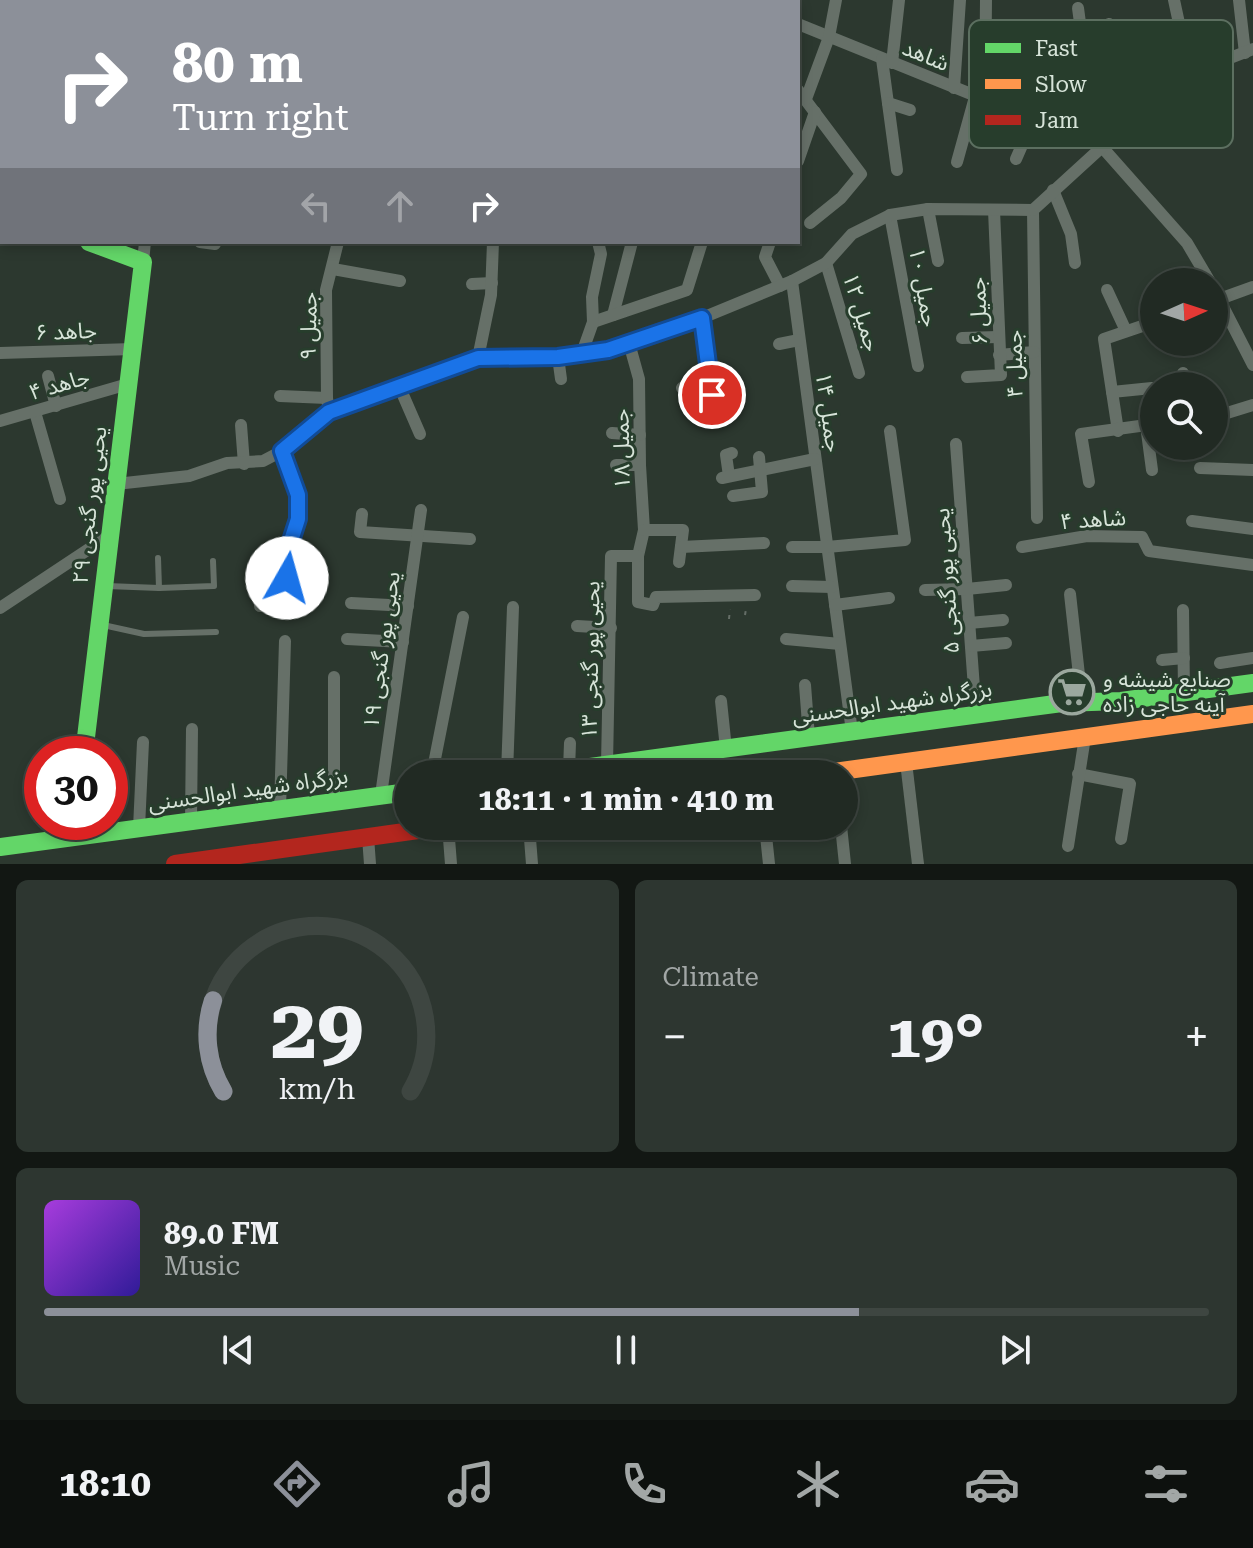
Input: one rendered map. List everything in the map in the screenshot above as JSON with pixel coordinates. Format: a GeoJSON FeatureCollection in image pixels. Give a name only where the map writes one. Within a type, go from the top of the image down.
{"type":"FeatureCollection","features":[{"type":"Feature","properties":{"kind":"main road"},"geometry":{"type":"LineString","coordinates":[[94,244],[143,262]]}},
{"type":"Feature","properties":{"kind":"main road","name":"یحیی پور گنجی ۲۹"},"geometry":{"type":"LineString","coordinates":[[86,736],[143,262]]}},
{"type":"Feature","properties":{"kind":"main road","name":"بزرگراه شهید ابوالحسنی"},"geometry":{"type":"LineString","coordinates":[[644,760],[976,715],[1082,702],[1130,700],[1253,683]]}},
{"type":"Feature","properties":{"kind":"main road"},"geometry":{"type":"LineString","coordinates":[[1130,700],[1133,730]]}},
{"type":"Feature","properties":{"kind":"main road"},"geometry":{"type":"LineString","coordinates":[[858,769],[1253,714]]}},
{"type":"Feature","properties":{"kind":"main road","name":"بزرگراه شهید ابوالحسنی"},"geometry":{"type":"LineString","coordinates":[[128,828],[394,794]]}},
{"type":"Feature","properties":{"kind":"main road"},"geometry":{"type":"LineString","coordinates":[[175,864],[236,860],[394,833]]}},
{"type":"Feature","properties":{"kind":"main road","name":"بزرگراه شهید ابوالحسنی"},"geometry":{"type":"LineString","coordinates":[[0,847],[31,840]]}},
{"type":"Feature","properties":{"kind":"street"},"geometry":{"type":"LineString","coordinates":[[407,0],[418,0]]}},
{"type":"Feature","properties":{"kind":"street"},"geometry":{"type":"LineString","coordinates":[[810,223],[841,198],[861,174],[802,95],[829,37],[836,0]]}},
{"type":"Feature","properties":{"kind":"street"},"geometry":{"type":"LineString","coordinates":[[897,170],[888,103],[887,61],[899,0]]}},
{"type":"Feature","properties":{"kind":"street"},"geometry":{"type":"LineString","coordinates":[[954,88],[960,0]]}},
{"type":"Feature","properties":{"kind":"street"},"geometry":{"type":"LineString","coordinates":[[985,20],[986,0]]}},
{"type":"Feature","properties":{"kind":"street"},"geometry":{"type":"LineString","coordinates":[[1174,0],[1178,20]]}},
{"type":"Feature","properties":{"kind":"street"},"geometry":{"type":"LineString","coordinates":[[1239,0],[1249,51]]}},
{"type":"Feature","properties":{"kind":"street"},"geometry":{"type":"LineString","coordinates":[[1078,8],[1080,20]]}},
{"type":"Feature","properties":{"kind":"street","name":"شاهد"},"geometry":{"type":"LineString","coordinates":[[800,25],[969,94]]}},
{"type":"Feature","properties":{"kind":"street"},"geometry":{"type":"LineString","coordinates":[[888,103],[910,110]]}},
{"type":"Feature","properties":{"kind":"street"},"geometry":{"type":"LineString","coordinates":[[800,155],[815,112]]}},
{"type":"Feature","properties":{"kind":"street"},"geometry":{"type":"LineString","coordinates":[[957,162],[969,129]]}},
{"type":"Feature","properties":{"kind":"street"},"geometry":{"type":"LineString","coordinates":[[1016,159],[1021,148]]}},
{"type":"Feature","properties":{"kind":"street"},"geometry":{"type":"LineString","coordinates":[[280,396],[328,405],[400,388],[478,358],[558,357],[608,350],[702,318],[786,284],[826,263],[852,234],[890,215],[928,209],[1033,210],[1101,148]]}},
{"type":"Feature","properties":{"kind":"street","name":"شاهد"},"geometry":{"type":"LineString","coordinates":[[1103,148],[1187,243],[1202,268]]}},
{"type":"Feature","properties":{"kind":"street"},"geometry":{"type":"LineString","coordinates":[[1053,190],[1071,234],[1075,263]]}},
{"type":"Feature","properties":{"kind":"street"},"geometry":{"type":"LineString","coordinates":[[928,209],[938,261]]}},
{"type":"Feature","properties":{"kind":"street","name":"جمیل ۶"},"geometry":{"type":"LineString","coordinates":[[967,377],[1000,376],[994,210]]}},
{"type":"Feature","properties":{"kind":"street","name":"جمیل ۴"},"geometry":{"type":"LineString","coordinates":[[1033,210],[1037,518]]}},
{"type":"Feature","properties":{"kind":"street","name":"جمیل ۱۰"},"geometry":{"type":"LineString","coordinates":[[890,215],[918,366]]}},
{"type":"Feature","properties":{"kind":"street"},"geometry":{"type":"LineString","coordinates":[[143,262],[145,244]]}},
{"type":"Feature","properties":{"kind":"street","name":"جمیل ۹"},"geometry":{"type":"LineString","coordinates":[[328,405],[326,290],[338,244]]}},
{"type":"Feature","properties":{"kind":"street"},"geometry":{"type":"LineString","coordinates":[[478,358],[492,283],[493,244]]}},
{"type":"Feature","properties":{"kind":"street"},"geometry":{"type":"LineString","coordinates":[[582,353],[593,322],[592,297],[601,254],[598,244]]}},
{"type":"Feature","properties":{"kind":"street"},"geometry":{"type":"LineString","coordinates":[[613,315],[631,244]]}},
{"type":"Feature","properties":{"kind":"street"},"geometry":{"type":"LineString","coordinates":[[593,322],[687,290],[701,244]]}},
{"type":"Feature","properties":{"kind":"street"},"geometry":{"type":"LineString","coordinates":[[769,244],[765,257],[786,284]]}},
{"type":"Feature","properties":{"kind":"street","name":"جمیل ۱۲"},"geometry":{"type":"LineString","coordinates":[[826,263],[859,373]]}},
{"type":"Feature","properties":{"kind":"street"},"geometry":{"type":"LineString","coordinates":[[333,269],[400,281]]}},
{"type":"Feature","properties":{"kind":"street"},"geometry":{"type":"LineString","coordinates":[[472,284],[492,283]]}},
{"type":"Feature","properties":{"kind":"street","name":"جمیل ۱۴"},"geometry":{"type":"LineString","coordinates":[[786,284],[799,340],[852,732]]}},
{"type":"Feature","properties":{"kind":"street"},"geometry":{"type":"LineString","coordinates":[[1228,293],[1253,287]]}},
{"type":"Feature","properties":{"kind":"street"},"geometry":{"type":"LineString","coordinates":[[1107,290],[1126,331]]}},
{"type":"Feature","properties":{"kind":"street"},"geometry":{"type":"LineString","coordinates":[[702,318],[712,395],[739,392]]}},
{"type":"Feature","properties":{"kind":"street"},"geometry":{"type":"LineString","coordinates":[[1228,318],[1253,365]]}},
{"type":"Feature","properties":{"kind":"street"},"geometry":{"type":"LineString","coordinates":[[1118,431],[1104,339],[1140,326]]}},
{"type":"Feature","properties":{"kind":"street"},"geometry":{"type":"LineString","coordinates":[[962,338],[998,337]]}},
{"type":"Feature","properties":{"kind":"street"},"geometry":{"type":"LineString","coordinates":[[779,344],[799,340]]}},
{"type":"Feature","properties":{"kind":"street","name":"جمیل ۱۸"},"geometry":{"type":"LineString","coordinates":[[629,343],[639,379],[644,530],[638,556],[638,602],[653,605],[656,597],[755,595]]}},
{"type":"Feature","properties":{"kind":"street","name":"جاهد ۶"},"geometry":{"type":"LineString","coordinates":[[0,353],[133,349]]}},
{"type":"Feature","properties":{"kind":"street"},"geometry":{"type":"LineString","coordinates":[[999,355],[1034,352]]}},
{"type":"Feature","properties":{"kind":"street"},"geometry":{"type":"LineString","coordinates":[[558,357],[561,379]]}},
{"type":"Feature","properties":{"kind":"street"},"geometry":{"type":"LineString","coordinates":[[48,376],[56,406]]}},
{"type":"Feature","properties":{"kind":"street"},"geometry":{"type":"LineString","coordinates":[[682,388],[711,383]]}},
{"type":"Feature","properties":{"kind":"street","name":"جاهد ۴"},"geometry":{"type":"LineString","coordinates":[[0,421],[128,384]]}},
{"type":"Feature","properties":{"kind":"street"},"geometry":{"type":"LineString","coordinates":[[400,388],[420,434]]}},
{"type":"Feature","properties":{"kind":"street"},"geometry":{"type":"LineString","coordinates":[[1112,392],[1140,389]]}},
{"type":"Feature","properties":{"kind":"street"},"geometry":{"type":"LineString","coordinates":[[116,484],[189,476],[227,463],[263,461],[282,451],[328,405]]}},
{"type":"Feature","properties":{"kind":"street"},"geometry":{"type":"LineString","coordinates":[[1228,413],[1253,405]]}},
{"type":"Feature","properties":{"kind":"street"},"geometry":{"type":"LineString","coordinates":[[35,412],[60,499]]}},
{"type":"Feature","properties":{"kind":"street"},"geometry":{"type":"LineString","coordinates":[[241,425],[244,464]]}},
{"type":"Feature","properties":{"kind":"street"},"geometry":{"type":"LineString","coordinates":[[1089,482],[1081,434],[1140,426]]}},
{"type":"Feature","properties":{"kind":"street"},"geometry":{"type":"LineString","coordinates":[[792,547],[905,540],[890,431]]}},
{"type":"Feature","properties":{"kind":"street"},"geometry":{"type":"LineString","coordinates":[[612,433],[640,435]]}},
{"type":"Feature","properties":{"kind":"street","name":"یحیی پور گنجی ۵"},"geometry":{"type":"LineString","coordinates":[[956,444],[976,715]]}},
{"type":"Feature","properties":{"kind":"street"},"geometry":{"type":"LineString","coordinates":[[260,606],[285,605],[288,550],[298,519],[298,495],[282,451]]}},
{"type":"Feature","properties":{"kind":"street"},"geometry":{"type":"LineString","coordinates":[[732,453],[726,455],[725,477],[760,464],[815,459]]}},
{"type":"Feature","properties":{"kind":"street"},"geometry":{"type":"LineString","coordinates":[[1152,460],[1152,470]]}},
{"type":"Feature","properties":{"kind":"street"},"geometry":{"type":"LineString","coordinates":[[733,496],[762,492],[760,464]]}},
{"type":"Feature","properties":{"kind":"street"},"geometry":{"type":"LineString","coordinates":[[616,465],[640,465]]}},
{"type":"Feature","properties":{"kind":"street"},"geometry":{"type":"LineString","coordinates":[[1200,468],[1253,470]]}},
{"type":"Feature","properties":{"kind":"street","name":"یحیی پور گنجی ۱۹"},"geometry":{"type":"LineString","coordinates":[[381,795],[421,510]]}},
{"type":"Feature","properties":{"kind":"street"},"geometry":{"type":"LineString","coordinates":[[362,514],[360,532],[470,539]]}},
{"type":"Feature","properties":{"kind":"street"},"geometry":{"type":"LineString","coordinates":[[1192,521],[1253,529]]}},
{"type":"Feature","properties":{"kind":"street"},"geometry":{"type":"LineString","coordinates":[[644,530],[683,530],[679,562]]}},
{"type":"Feature","properties":{"kind":"street"},"geometry":{"type":"LineString","coordinates":[[0,608],[110,535]]}},
{"type":"Feature","properties":{"kind":"street","name":"شاهد ۴"},"geometry":{"type":"LineString","coordinates":[[1022,547],[1087,536],[1142,537],[1149,551],[1253,565]]}},
{"type":"Feature","properties":{"kind":"street"},"geometry":{"type":"LineString","coordinates":[[681,547],[764,543]]}},
{"type":"Feature","properties":{"kind":"street","name":"یحیی پور گنجی ۱۳"},"geometry":{"type":"LineString","coordinates":[[607,760],[611,556],[638,556]]}},
{"type":"Feature","properties":{"kind":"street"},"geometry":{"type":"LineString","coordinates":[[925,590],[1006,585]]}},
{"type":"Feature","properties":{"kind":"street"},"geometry":{"type":"LineString","coordinates":[[792,586],[832,587]]}},
{"type":"Feature","properties":{"kind":"street"},"geometry":{"type":"LineString","coordinates":[[1070,594],[1082,702]]}},
{"type":"Feature","properties":{"kind":"street"},"geometry":{"type":"LineString","coordinates":[[835,605],[889,598]]}},
{"type":"Feature","properties":{"kind":"street"},"geometry":{"type":"LineString","coordinates":[[351,603],[408,606]]}},
{"type":"Feature","properties":{"kind":"street"},"geometry":{"type":"LineString","coordinates":[[596,603],[612,605]]}},
{"type":"Feature","properties":{"kind":"street"},"geometry":{"type":"LineString","coordinates":[[508,760],[513,607]]}},
{"type":"Feature","properties":{"kind":"street"},"geometry":{"type":"LineString","coordinates":[[1183,610],[1184,693]]}},
{"type":"Feature","properties":{"kind":"street"},"geometry":{"type":"LineString","coordinates":[[435,760],[463,617]]}},
{"type":"Feature","properties":{"kind":"street"},"geometry":{"type":"LineString","coordinates":[[969,623],[1003,620]]}},
{"type":"Feature","properties":{"kind":"street"},"geometry":{"type":"LineString","coordinates":[[577,626],[611,628]]}},
{"type":"Feature","properties":{"kind":"street"},"geometry":{"type":"LineString","coordinates":[[347,639],[403,642]]}},
{"type":"Feature","properties":{"kind":"street"},"geometry":{"type":"LineString","coordinates":[[786,639],[840,644]]}},
{"type":"Feature","properties":{"kind":"street"},"geometry":{"type":"LineString","coordinates":[[280,809],[285,641]]}},
{"type":"Feature","properties":{"kind":"street"},"geometry":{"type":"LineString","coordinates":[[971,646],[1006,643]]}},
{"type":"Feature","properties":{"kind":"street"},"geometry":{"type":"LineString","coordinates":[[1162,660],[1184,658]]}},
{"type":"Feature","properties":{"kind":"street"},"geometry":{"type":"LineString","coordinates":[[1220,663],[1253,658]]}},
{"type":"Feature","properties":{"kind":"street"},"geometry":{"type":"LineString","coordinates":[[334,677],[334,801]]}},
{"type":"Feature","properties":{"kind":"street"},"geometry":{"type":"LineString","coordinates":[[805,685],[809,737]]}},
{"type":"Feature","properties":{"kind":"street"},"geometry":{"type":"LineString","coordinates":[[721,701],[726,749]]}},
{"type":"Feature","properties":{"kind":"street"},"geometry":{"type":"LineString","coordinates":[[191,821],[192,729]]}},
{"type":"Feature","properties":{"kind":"street"},"geometry":{"type":"LineString","coordinates":[[1068,846],[1085,737]]}},
{"type":"Feature","properties":{"kind":"street"},"geometry":{"type":"LineString","coordinates":[[139,828],[143,742]]}},
{"type":"Feature","properties":{"kind":"street"},"geometry":{"type":"LineString","coordinates":[[569,760],[570,743]]}},
{"type":"Feature","properties":{"kind":"street"},"geometry":{"type":"LineString","coordinates":[[906,762],[918,864]]}},
{"type":"Feature","properties":{"kind":"street"},"geometry":{"type":"LineString","coordinates":[[1078,774],[1130,784],[1121,839]]}},
{"type":"Feature","properties":{"kind":"street"},"geometry":{"type":"LineString","coordinates":[[368,837],[370,864]]}},
{"type":"Feature","properties":{"kind":"street"},"geometry":{"type":"LineString","coordinates":[[448,840],[451,864]]}},
{"type":"Feature","properties":{"kind":"street"},"geometry":{"type":"LineString","coordinates":[[530,840],[532,864]]}},
{"type":"Feature","properties":{"kind":"street"},"geometry":{"type":"LineString","coordinates":[[766,840],[769,864]]}},
{"type":"Feature","properties":{"kind":"street"},"geometry":{"type":"LineString","coordinates":[[842,840],[845,864]]}},
{"type":"Feature","properties":{"kind":"lane"},"geometry":{"type":"LineString","coordinates":[[158,558],[159,588]]}},
{"type":"Feature","properties":{"kind":"lane"},"geometry":{"type":"LineString","coordinates":[[104,586],[214,586],[213,561]]}},
{"type":"Feature","properties":{"kind":"lane"},"geometry":{"type":"LineString","coordinates":[[99,625],[144,634],[216,632]]}},
{"type":"Feature","properties":{"kind":"traffic: fast"},"geometry":{"type":"LineString","coordinates":[[86,736],[143,262],[94,244]]}},
{"type":"Feature","properties":{"kind":"traffic: fast"},"geometry":{"type":"LineString","coordinates":[[641,760],[1062,703],[1121,701],[1253,683]]}},
{"type":"Feature","properties":{"kind":"traffic: fast"},"geometry":{"type":"LineString","coordinates":[[0,847],[394,794]]}},
{"type":"Feature","properties":{"kind":"traffic: slow"},"geometry":{"type":"LineString","coordinates":[[858,769],[1253,714]]}},
{"type":"Feature","properties":{"kind":"traffic: jam"},"geometry":{"type":"LineString","coordinates":[[175,864],[394,833]]}},
{"type":"Feature","properties":{"kind":"place","name":"صنایع شیشه و آینه حاجی زاده"},"geometry":{"type":"Point","coordinates":[1072,692]}},
{"type":"Feature","properties":{"kind":"route"},"geometry":{"type":"LineString","coordinates":[[287,578],[288,550],[298,519],[298,495],[282,451],[329,412],[478,358],[558,357],[608,350],[702,318],[712,395]]}}]}
